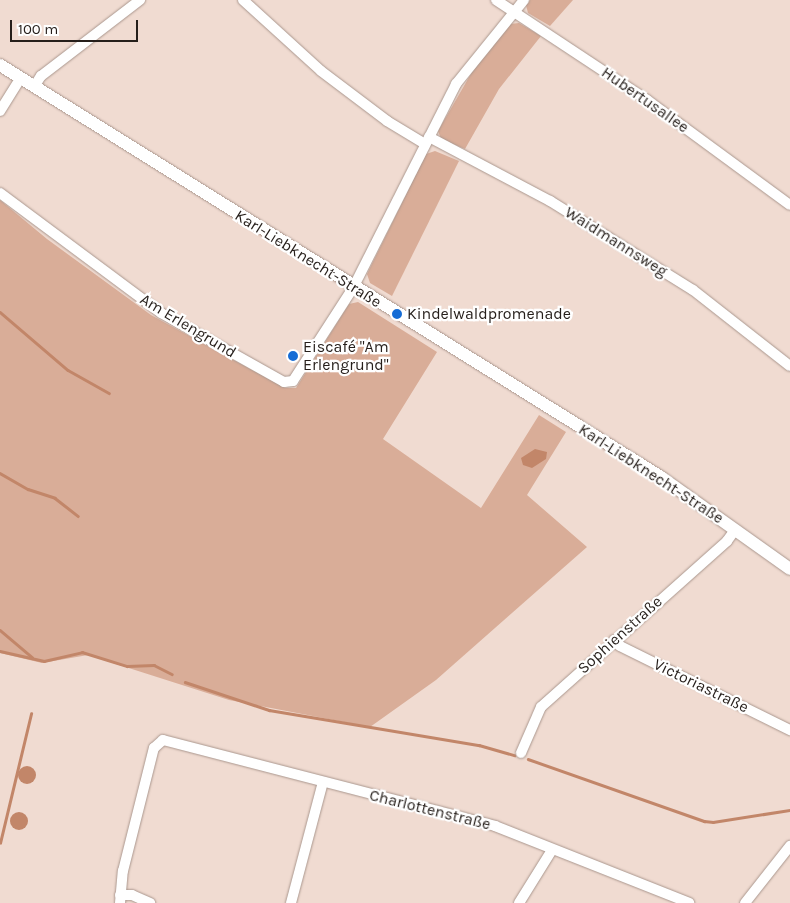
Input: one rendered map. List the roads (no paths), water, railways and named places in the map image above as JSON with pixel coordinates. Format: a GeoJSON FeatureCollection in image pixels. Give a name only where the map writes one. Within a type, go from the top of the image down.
{"type":"FeatureCollection","features":[{"type":"Feature","properties":{"kind":"street"},"geometry":{"type":"LineString","coordinates":[[34,87],[41,76],[140,0]]}},
{"type":"Feature","properties":{"kind":"street","name":"Waidmannsweg"},"geometry":{"type":"LineString","coordinates":[[243,0],[320,71],[387,121],[550,200],[693,290],[790,366]]}},
{"type":"Feature","properties":{"kind":"street","name":"Hubertusallee"},"geometry":{"type":"LineString","coordinates":[[496,0],[647,100],[790,205]]}},
{"type":"Feature","properties":{"kind":"street"},"geometry":{"type":"LineString","coordinates":[[353,288],[456,84],[524,0]]}},
{"type":"Feature","properties":{"kind":"street","name":"Karl-Liebknecht-Straße"},"geometry":{"type":"LineString","coordinates":[[0,65],[353,288],[661,477],[790,569]]}},
{"type":"Feature","properties":{"kind":"street"},"geometry":{"type":"LineString","coordinates":[[0,111],[21,78]]}},
{"type":"Feature","properties":{"kind":"street","name":"Am Erlengrund"},"geometry":{"type":"LineString","coordinates":[[0,193],[161,313],[284,382],[296,378],[353,288]]}},
{"type":"Feature","properties":{"kind":"street","name":"Sophienstraße"},"geometry":{"type":"LineString","coordinates":[[521,753],[541,707],[727,541],[735,530]]}},
{"type":"Feature","properties":{"kind":"street","name":"Victoriastraße"},"geometry":{"type":"LineString","coordinates":[[614,640],[620,646],[790,730]]}},
{"type":"Feature","properties":{"kind":"street","name":"Charlottenstraße"},"geometry":{"type":"LineString","coordinates":[[120,899],[154,748],[164,740],[521,834],[552,850],[689,903]]}},
{"type":"Feature","properties":{"kind":"street"},"geometry":{"type":"LineString","coordinates":[[291,903],[323,782]]}},
{"type":"Feature","properties":{"kind":"street"},"geometry":{"type":"LineString","coordinates":[[746,903],[790,846]]}},
{"type":"Feature","properties":{"kind":"street"},"geometry":{"type":"LineString","coordinates":[[519,903],[552,850]]}},
{"type":"Feature","properties":{"kind":"street"},"geometry":{"type":"LineString","coordinates":[[120,899],[132,895],[150,903]]}},
{"type":"Feature","properties":{"kind":"waterway"},"geometry":{"type":"LineString","coordinates":[[0,312],[68,370],[109,393]]}},
{"type":"Feature","properties":{"kind":"waterway"},"geometry":{"type":"LineString","coordinates":[[0,473],[28,489],[55,498],[78,516]]}},
{"type":"Feature","properties":{"kind":"waterway"},"geometry":{"type":"LineString","coordinates":[[0,630],[32,657]]}},
{"type":"Feature","properties":{"kind":"waterway"},"geometry":{"type":"LineString","coordinates":[[0,651],[44,661],[82,652],[127,666],[154,665],[172,674]]}},
{"type":"Feature","properties":{"kind":"waterway"},"geometry":{"type":"LineString","coordinates":[[185,682],[269,710],[479,745],[515,755]]}},
{"type":"Feature","properties":{"kind":"waterway"},"geometry":{"type":"LineString","coordinates":[[0,843],[31,714]]}},
{"type":"Feature","properties":{"kind":"waterway"},"geometry":{"type":"LineString","coordinates":[[528,759],[704,821],[713,822],[790,810]]}},
{"type":"Feature","properties":{"kind":"place","name":"Kindelwaldpromenade"},"geometry":{"type":"Point","coordinates":[397,314]}},
{"type":"Feature","properties":{"kind":"place","name":"Eiscafé \"Am Erlengrund\""},"geometry":{"type":"Point","coordinates":[293,356]}}]}
